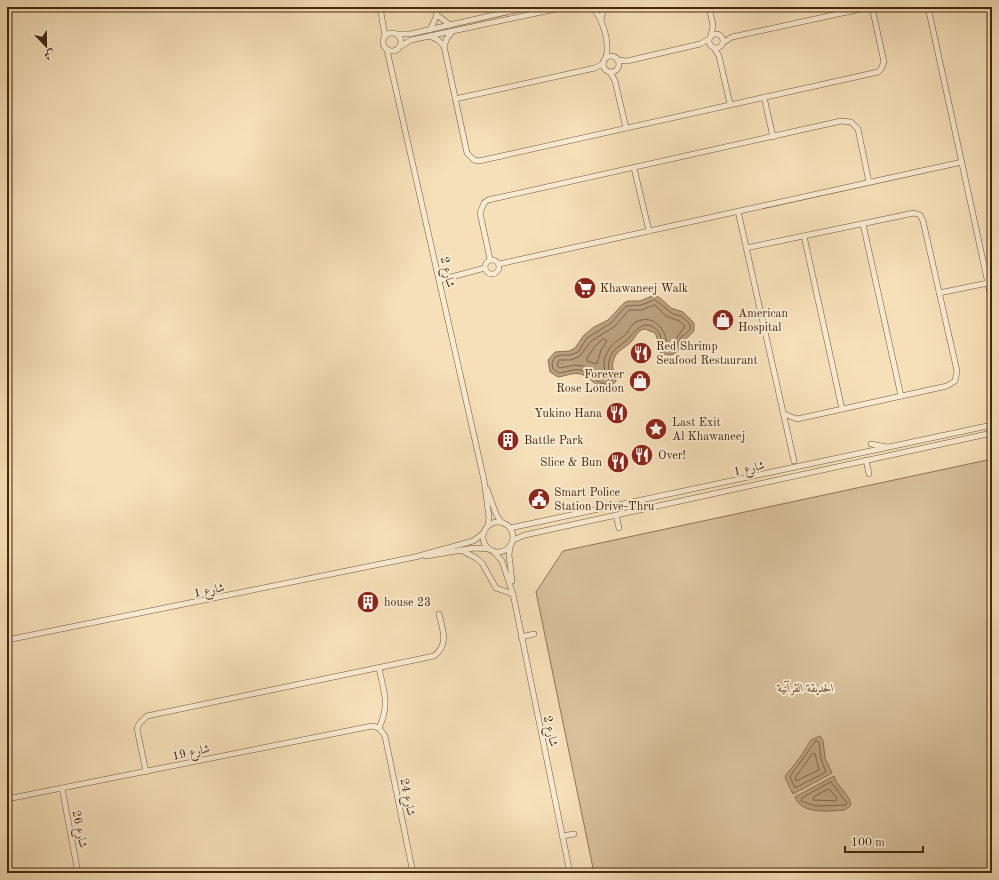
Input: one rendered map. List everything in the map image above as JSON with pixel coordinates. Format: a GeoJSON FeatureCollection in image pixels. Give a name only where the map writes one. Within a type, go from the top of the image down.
{"type":"FeatureCollection","features":[{"type":"Feature","properties":{"kind":"street"},"geometry":{"type":"LineString","coordinates":[[380,7],[385,36],[383,45],[388,50],[399,47],[408,41],[566,7]]}},
{"type":"Feature","properties":{"kind":"street"},"geometry":{"type":"LineString","coordinates":[[430,30],[436,15],[435,7]]}},
{"type":"Feature","properties":{"kind":"street"},"geometry":{"type":"LineString","coordinates":[[385,36],[395,33],[407,35],[529,7]]}},
{"type":"Feature","properties":{"kind":"street"},"geometry":{"type":"LineString","coordinates":[[592,7],[601,21],[608,50],[615,58],[618,68],[615,81]]}},
{"type":"Feature","properties":{"kind":"street"},"geometry":{"type":"LineString","coordinates":[[601,21],[604,7]]}},
{"type":"Feature","properties":{"kind":"street"},"geometry":{"type":"LineString","coordinates":[[709,7],[713,25],[720,35],[722,44],[719,56]]}},
{"type":"Feature","properties":{"kind":"street"},"geometry":{"type":"LineString","coordinates":[[453,31],[447,38],[444,46],[455,100],[467,153],[474,160],[479,161],[874,73],[881,70],[884,62],[871,7],[732,37],[720,35],[710,37],[700,44],[626,61],[615,58],[605,61],[595,68],[455,100]]}},
{"type":"Feature","properties":{"kind":"street"},"geometry":{"type":"LineString","coordinates":[[928,7],[992,302]]}},
{"type":"Feature","properties":{"kind":"street"},"geometry":{"type":"LineString","coordinates":[[436,15],[450,25]]}},
{"type":"Feature","properties":{"kind":"street"},"geometry":{"type":"LineString","coordinates":[[383,19],[401,40],[399,47]]}},
{"type":"Feature","properties":{"kind":"street"},"geometry":{"type":"LineString","coordinates":[[713,25],[710,37],[713,47],[719,56],[730,104]]}},
{"type":"Feature","properties":{"kind":"street"},"geometry":{"type":"LineString","coordinates":[[430,36],[438,40],[444,46]]}},
{"type":"Feature","properties":{"kind":"street"},"geometry":{"type":"LineString","coordinates":[[700,44],[713,47],[722,44],[732,37]]}},
{"type":"Feature","properties":{"kind":"street","name":"شارع 2"},"geometry":{"type":"LineString","coordinates":[[392,65],[399,47]]}},
{"type":"Feature","properties":{"kind":"street","name":"شارع 2"},"geometry":{"type":"LineString","coordinates":[[388,50],[484,484],[489,517],[488,526]]}},
{"type":"Feature","properties":{"kind":"street"},"geometry":{"type":"LineString","coordinates":[[608,50],[605,61],[608,71],[615,81],[626,128]]}},
{"type":"Feature","properties":{"kind":"street"},"geometry":{"type":"LineString","coordinates":[[595,68],[608,71],[618,68],[626,61]]}},
{"type":"Feature","properties":{"kind":"street"},"geometry":{"type":"LineString","coordinates":[[764,97],[773,137]]}},
{"type":"Feature","properties":{"kind":"street"},"geometry":{"type":"LineString","coordinates":[[490,259],[480,213],[484,203],[488,200],[841,121],[851,122],[858,129],[869,182]]}},
{"type":"Feature","properties":{"kind":"street"},"geometry":{"type":"LineString","coordinates":[[499,264],[962,162]]}},
{"type":"Feature","properties":{"kind":"street"},"geometry":{"type":"LineString","coordinates":[[634,168],[649,231]]}},
{"type":"Feature","properties":{"kind":"street"},"geometry":{"type":"LineString","coordinates":[[738,211],[794,461]]}},
{"type":"Feature","properties":{"kind":"street"},"geometry":{"type":"LineString","coordinates":[[746,248],[914,213],[920,215],[923,221],[956,378],[950,385],[797,419],[790,418],[784,414]]}},
{"type":"Feature","properties":{"kind":"street"},"geometry":{"type":"LineString","coordinates":[[863,224],[901,396]]}},
{"type":"Feature","properties":{"kind":"street"},"geometry":{"type":"LineString","coordinates":[[804,236],[842,409]]}},
{"type":"Feature","properties":{"kind":"street"},"geometry":{"type":"LineString","coordinates":[[490,259],[495,260],[499,264]]}},
{"type":"Feature","properties":{"kind":"street"},"geometry":{"type":"LineString","coordinates":[[490,259],[485,263],[485,268],[489,274],[494,274],[499,269],[499,264]]}},
{"type":"Feature","properties":{"kind":"street"},"geometry":{"type":"LineString","coordinates":[[439,278],[485,268]]}},
{"type":"Feature","properties":{"kind":"street"},"geometry":{"type":"LineString","coordinates":[[939,293],[988,283]]}},
{"type":"Feature","properties":{"kind":"street"},"geometry":{"type":"LineString","coordinates":[[787,429],[797,419]]}},
{"type":"Feature","properties":{"kind":"street","name":"شارع 1"},"geometry":{"type":"LineString","coordinates":[[510,528],[992,425]]}},
{"type":"Feature","properties":{"kind":"street","name":"شارع 1"},"geometry":{"type":"LineString","coordinates":[[513,540],[525,534],[992,433]]}},
{"type":"Feature","properties":{"kind":"street"},"geometry":{"type":"LineString","coordinates":[[871,444],[888,448]]}},
{"type":"Feature","properties":{"kind":"street"},"geometry":{"type":"LineString","coordinates":[[866,460],[869,474]]}},
{"type":"Feature","properties":{"kind":"street","name":"شارع 2"},"geometry":{"type":"LineString","coordinates":[[484,484],[496,514],[501,522]]}},
{"type":"Feature","properties":{"kind":"street"},"geometry":{"type":"LineString","coordinates":[[616,515],[619,528]]}},
{"type":"Feature","properties":{"kind":"street"},"geometry":{"type":"LineString","coordinates":[[501,522],[510,528],[513,540],[510,546],[502,551],[491,550],[484,540],[484,533],[488,526],[501,522]]}},
{"type":"Feature","properties":{"kind":"street","name":"شارع 1"},"geometry":{"type":"LineString","coordinates":[[415,557],[473,541],[484,533]]}},
{"type":"Feature","properties":{"kind":"street","name":"شارع 2"},"geometry":{"type":"LineString","coordinates":[[510,546],[509,559],[513,594],[570,873]]}},
{"type":"Feature","properties":{"kind":"street","name":"شارع 1"},"geometry":{"type":"LineString","coordinates":[[7,640],[415,557],[480,547],[491,550]]}},
{"type":"Feature","properties":{"kind":"street"},"geometry":{"type":"LineString","coordinates":[[461,550],[482,563],[496,588],[513,594]]}},
{"type":"Feature","properties":{"kind":"street","name":"شارع 2"},"geometry":{"type":"LineString","coordinates":[[491,550],[502,561],[513,594]]}},
{"type":"Feature","properties":{"kind":"street"},"geometry":{"type":"LineString","coordinates":[[146,772],[137,729],[139,724],[147,716],[427,658],[439,652],[444,640],[439,614]]}},
{"type":"Feature","properties":{"kind":"street"},"geometry":{"type":"LineString","coordinates":[[521,637],[534,634]]}},
{"type":"Feature","properties":{"kind":"street"},"geometry":{"type":"LineString","coordinates":[[378,728],[384,716],[386,705],[379,668]]}},
{"type":"Feature","properties":{"kind":"street","name":"شارع 19"},"geometry":{"type":"LineString","coordinates":[[7,799],[146,772],[364,726],[378,728]]}},
{"type":"Feature","properties":{"kind":"street","name":"شارع 24"},"geometry":{"type":"LineString","coordinates":[[378,728],[385,736],[413,873]]}},
{"type":"Feature","properties":{"kind":"street","name":"شارع 26"},"geometry":{"type":"LineString","coordinates":[[62,788],[78,873]]}},
{"type":"Feature","properties":{"kind":"street"},"geometry":{"type":"LineString","coordinates":[[562,836],[574,834]]}},
{"type":"Feature","properties":{"kind":"green space","name":"الحديقة القرآنية"},"geometry":{"type":"Polygon","coordinates":[[[992,459],[992,873],[594,873],[536,592],[563,551],[992,459]]]}},
{"type":"Feature","properties":{"kind":"water"},"geometry":{"type":"Polygon","coordinates":[[[652,296],[659,297],[671,308],[683,312],[694,323],[694,331],[685,340],[676,353],[666,355],[661,353],[655,333],[645,329],[638,332],[631,342],[620,350],[614,358],[613,369],[616,381],[610,388],[598,386],[581,374],[558,377],[550,372],[548,360],[555,352],[569,351],[575,348],[584,335],[594,327],[608,320],[624,303],[628,301],[640,301],[652,296]]]}},
{"type":"Feature","properties":{"kind":"water"},"geometry":{"type":"Polygon","coordinates":[[[820,736],[823,740],[825,758],[832,773],[793,794],[785,776],[799,759],[811,740],[820,736]]]}},
{"type":"Feature","properties":{"kind":"water"},"geometry":{"type":"Polygon","coordinates":[[[834,776],[850,801],[851,805],[845,810],[817,811],[804,807],[795,797],[834,776]]]}},
{"type":"Feature","properties":{"kind":"place","name":"Khawaneej Walk"},"geometry":{"type":"Point","coordinates":[585,288]}},
{"type":"Feature","properties":{"kind":"place","name":"American Hospital"},"geometry":{"type":"Point","coordinates":[723,320]}},
{"type":"Feature","properties":{"kind":"place","name":"Red Shrimp Seafood Restaurant"},"geometry":{"type":"Point","coordinates":[641,353]}},
{"type":"Feature","properties":{"kind":"place","name":"Forever Rose London"},"geometry":{"type":"Point","coordinates":[640,381]}},
{"type":"Feature","properties":{"kind":"place","name":"Yukino Hana"},"geometry":{"type":"Point","coordinates":[617,413]}},
{"type":"Feature","properties":{"kind":"place","name":"Last Exit Al Khawaneej"},"geometry":{"type":"Point","coordinates":[656,429]}},
{"type":"Feature","properties":{"kind":"place","name":"Battle Park"},"geometry":{"type":"Point","coordinates":[508,440]}},
{"type":"Feature","properties":{"kind":"place","name":"Over!"},"geometry":{"type":"Point","coordinates":[642,455]}},
{"type":"Feature","properties":{"kind":"place","name":"Slice & Bun"},"geometry":{"type":"Point","coordinates":[618,462]}},
{"type":"Feature","properties":{"kind":"place","name":"Smart Police Station Drive-Thru"},"geometry":{"type":"Point","coordinates":[539,499]}},
{"type":"Feature","properties":{"kind":"place","name":"house 23"},"geometry":{"type":"Point","coordinates":[368,602]}}]}
